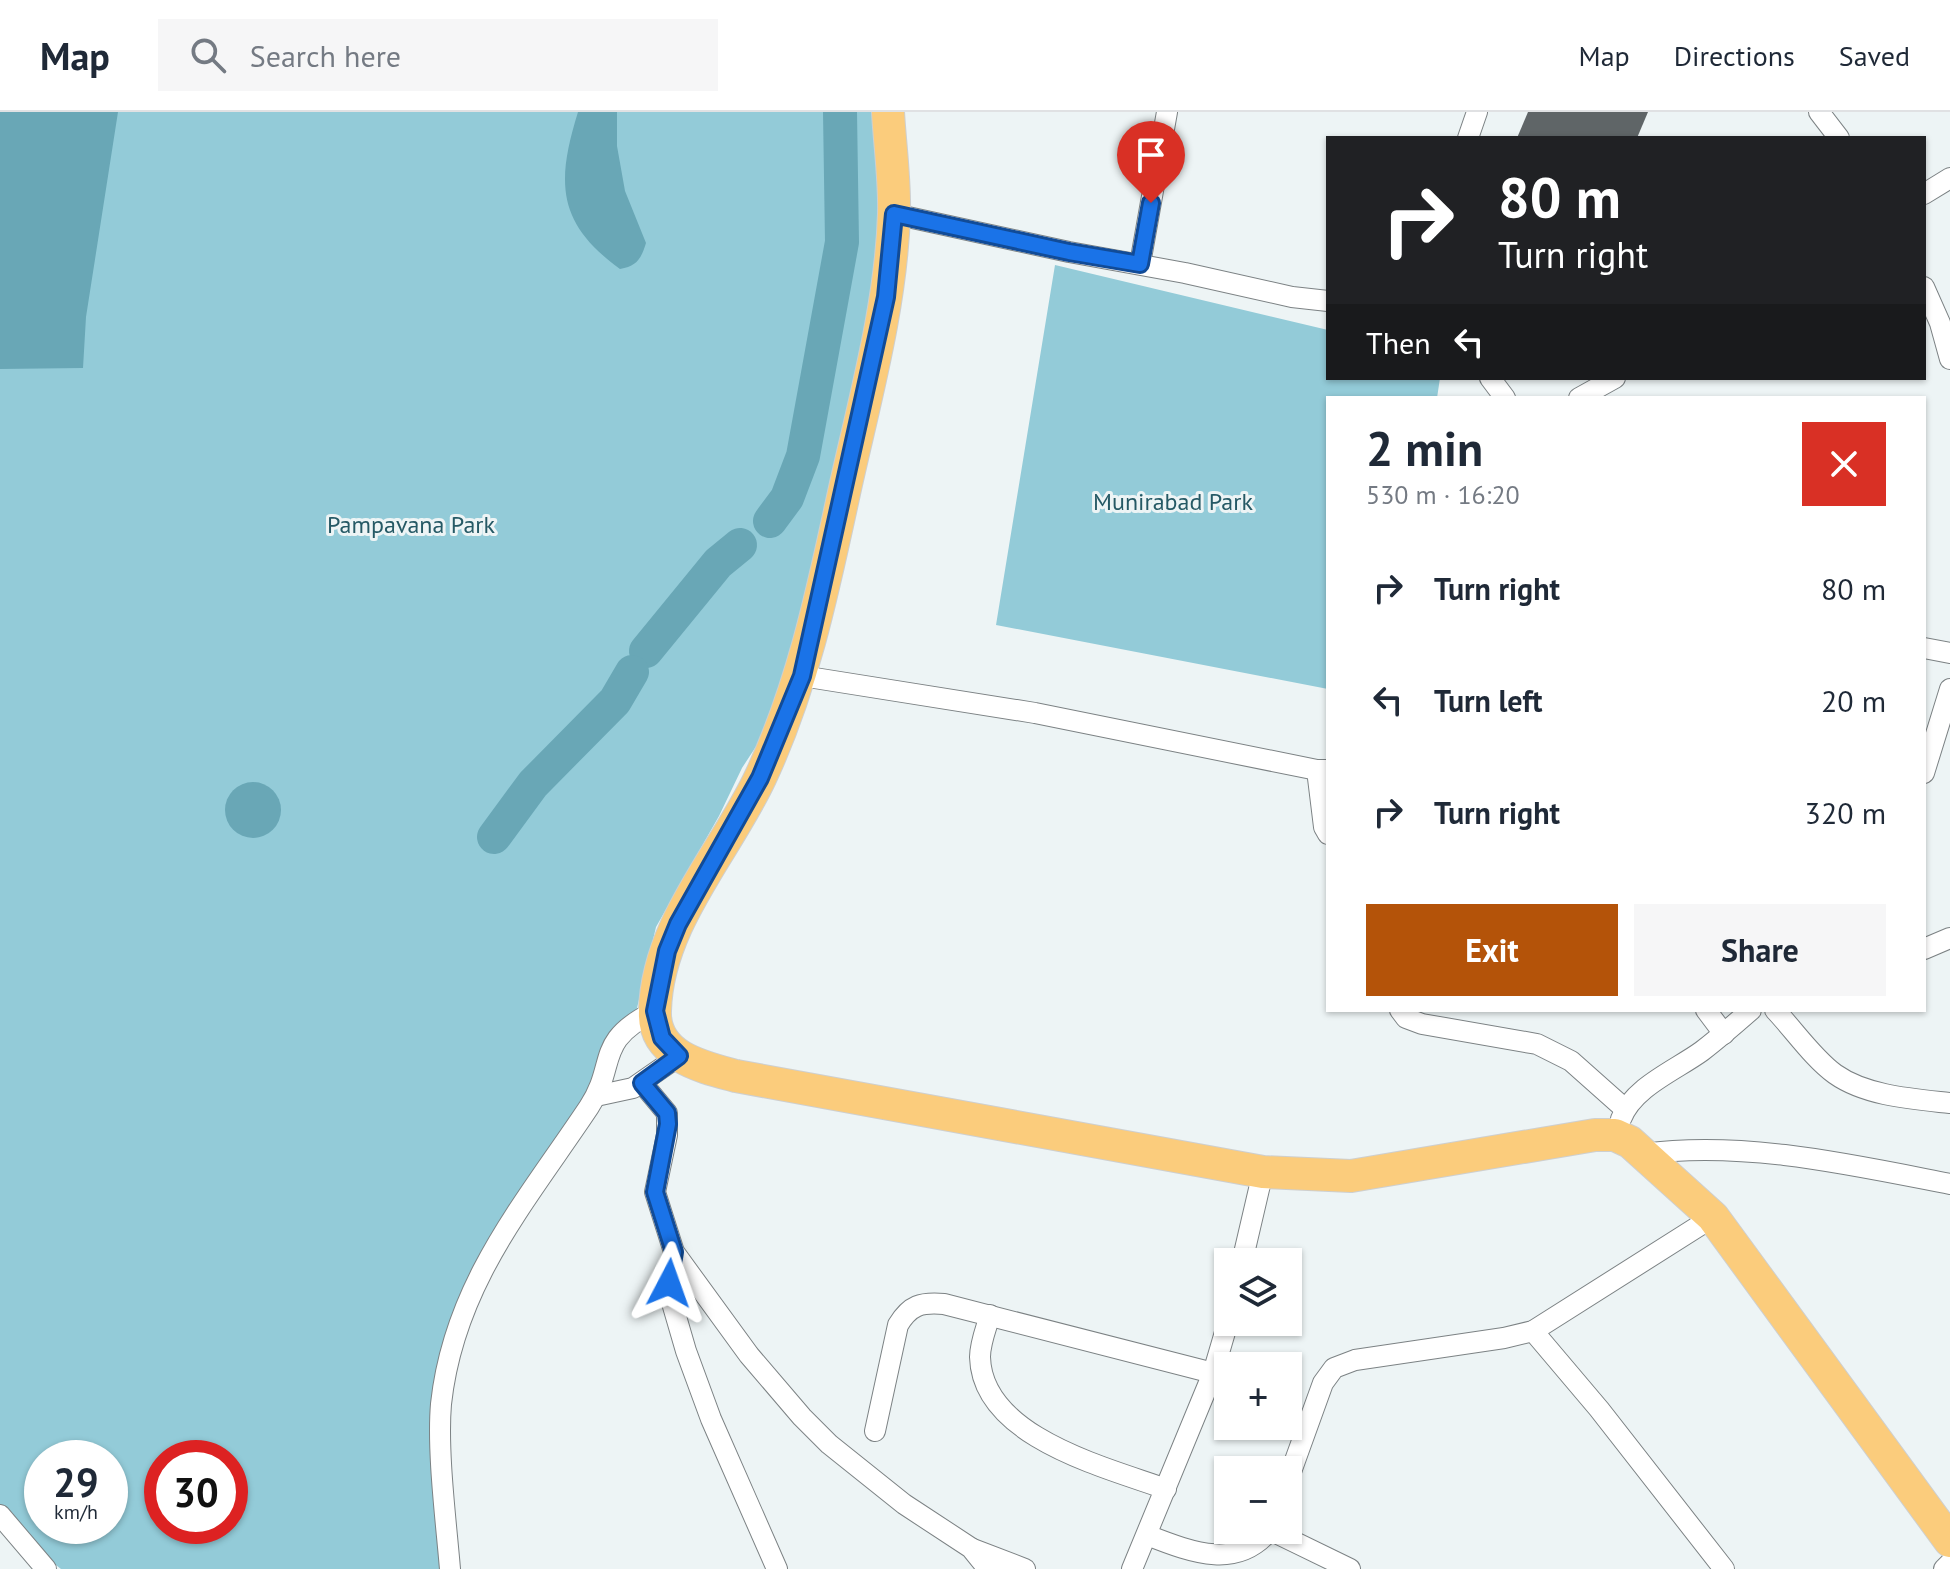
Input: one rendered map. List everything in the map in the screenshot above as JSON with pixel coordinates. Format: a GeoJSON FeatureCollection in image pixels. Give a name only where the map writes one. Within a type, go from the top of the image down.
{"type":"FeatureCollection","features":[{"type":"Feature","properties":{"kind":"main road"},"geometry":{"type":"LineString","coordinates":[[888,112],[894,214],[886,297],[802,676],[760,778],[678,924],[667,951],[655,1011],[662,1038],[679,1056],[707,1069],[736,1076],[1263,1172],[1351,1176],[1595,1135],[1620,1122],[1644,1154],[1713,1217],[1950,1541]]}},
{"type":"Feature","properties":{"kind":"street"},"geometry":{"type":"LineString","coordinates":[[1140,264],[1167,112]]}},
{"type":"Feature","properties":{"kind":"street"},"geometry":{"type":"LineString","coordinates":[[1469,136],[1477,112]]}},
{"type":"Feature","properties":{"kind":"street"},"geometry":{"type":"LineString","coordinates":[[1819,112],[1837,136]]}},
{"type":"Feature","properties":{"kind":"street"},"geometry":{"type":"LineString","coordinates":[[1926,193],[1950,178]]}},
{"type":"Feature","properties":{"kind":"street"},"geometry":{"type":"LineString","coordinates":[[894,214],[1292,297],[1326,301]]}},
{"type":"Feature","properties":{"kind":"street"},"geometry":{"type":"LineString","coordinates":[[1926,292],[1940,323],[1950,359]]}},
{"type":"Feature","properties":{"kind":"street"},"geometry":{"type":"LineString","coordinates":[[1583,396],[1611,380]]}},
{"type":"Feature","properties":{"kind":"street"},"geometry":{"type":"LineString","coordinates":[[1926,648],[1950,653]]}},
{"type":"Feature","properties":{"kind":"street"},"geometry":{"type":"LineString","coordinates":[[802,676],[1035,713],[1322,770],[1326,830]]}},
{"type":"Feature","properties":{"kind":"street"},"geometry":{"type":"LineString","coordinates":[[1926,767],[1950,689]]}},
{"type":"Feature","properties":{"kind":"street"},"geometry":{"type":"LineString","coordinates":[[1926,948],[1950,938]]}},
{"type":"Feature","properties":{"kind":"street"},"geometry":{"type":"LineString","coordinates":[[450,1569],[441,1408],[447,1363],[462,1315],[480,1271],[596,1096],[607,1053],[619,1035],[634,1021],[655,1011]]}},
{"type":"Feature","properties":{"kind":"street"},"geometry":{"type":"LineString","coordinates":[[1402,1012],[1406,1018],[1422,1024],[1537,1044],[1571,1061],[1620,1122],[1647,1088],[1724,1034],[1749,1012]]}},
{"type":"Feature","properties":{"kind":"street"},"geometry":{"type":"LineString","coordinates":[[1708,1012],[1724,1034]]}},
{"type":"Feature","properties":{"kind":"street"},"geometry":{"type":"LineString","coordinates":[[1777,1012],[1834,1073],[1857,1086],[1950,1103]]}},
{"type":"Feature","properties":{"kind":"street"},"geometry":{"type":"LineString","coordinates":[[596,1096],[642,1083],[679,1056]]}},
{"type":"Feature","properties":{"kind":"street"},"geometry":{"type":"LineString","coordinates":[[642,1083],[667,1113],[667,1135],[655,1192],[674,1252],[749,1355],[829,1444],[904,1504],[971,1548],[1025,1569]]}},
{"type":"Feature","properties":{"kind":"street"},"geometry":{"type":"LineString","coordinates":[[1644,1154],[1682,1148],[1759,1153],[1950,1184]]}},
{"type":"Feature","properties":{"kind":"street"},"geometry":{"type":"LineString","coordinates":[[1245,1248],[1263,1172]]}},
{"type":"Feature","properties":{"kind":"street"},"geometry":{"type":"LineString","coordinates":[[1297,1456],[1323,1383],[1334,1368],[1355,1360],[1533,1331],[1713,1217]]}},
{"type":"Feature","properties":{"kind":"street"},"geometry":{"type":"LineString","coordinates":[[674,1252],[670,1296],[686,1351],[711,1419],[777,1569]]}},
{"type":"Feature","properties":{"kind":"street"},"geometry":{"type":"LineString","coordinates":[[875,1431],[898,1325],[907,1310],[922,1302],[990,1315],[1213,1373]]}},
{"type":"Feature","properties":{"kind":"street"},"geometry":{"type":"LineString","coordinates":[[990,1315],[980,1359],[985,1383],[996,1404],[1031,1433],[1057,1449],[1166,1489]]}},
{"type":"Feature","properties":{"kind":"street"},"geometry":{"type":"LineString","coordinates":[[1533,1331],[1599,1409],[1724,1569]]}},
{"type":"Feature","properties":{"kind":"street"},"geometry":{"type":"LineString","coordinates":[[1132,1569],[1213,1373],[1224,1336]]}},
{"type":"Feature","properties":{"kind":"street"},"geometry":{"type":"LineString","coordinates":[[0,1515],[46,1569]]}},
{"type":"Feature","properties":{"kind":"street"},"geometry":{"type":"LineString","coordinates":[[1147,1535],[1224,1565],[1247,1559],[1262,1544]]}},
{"type":"Feature","properties":{"kind":"street"},"geometry":{"type":"LineString","coordinates":[[1299,1544],[1350,1569]]}},
{"type":"Feature","properties":{"kind":"street"},"geometry":{"type":"LineString","coordinates":[[971,1548],[988,1569]]}},
{"type":"Feature","properties":{"kind":"street"},"geometry":{"type":"LineString","coordinates":[[1944,1569],[1950,1563]]}},
{"type":"Feature","properties":{"kind":"green space","name":"Pampavana Park"},"geometry":{"type":"Polygon","coordinates":[[[0,112],[888,112],[894,214],[802,676],[742,768],[719,816],[656,927],[634,1021],[596,1096],[504,1232],[447,1363],[450,1569],[61,1569],[29,1544],[128,1544],[128,1440],[24,1440],[24,1540],[10,1529],[0,1512],[0,112]]]}},
{"type":"Feature","properties":{"kind":"green space","name":"Munirabad Park"},"geometry":{"type":"Polygon","coordinates":[[[1055,265],[1326,330],[1326,380],[1440,380],[1437,396],[1326,396],[1326,689],[996,625],[1055,265]]]}},
{"type":"Feature","properties":{"kind":"shaded area"},"geometry":{"type":"Polygon","coordinates":[[[0,112],[118,112],[86,317],[83,368],[0,369],[0,112]]]}},
{"type":"Feature","properties":{"kind":"shaded area"},"geometry":{"type":"Polygon","coordinates":[[[578,112],[617,112],[617,146],[625,191],[646,243],[638,261],[626,268],[620,269],[584,235],[573,218],[567,200],[566,160],[578,112]]]}},
{"type":"Feature","properties":{"kind":"shaded area"},"geometry":{"type":"Polygon","coordinates":[[[253,782],[273,790],[281,810],[273,830],[253,838],[233,830],[225,810],[233,790],[253,782]]]}},
{"type":"Feature","properties":{"kind":"building"},"geometry":{"type":"Polygon","coordinates":[[[1528,112],[1648,112],[1638,136],[1518,136],[1528,112]]]}},
{"type":"Feature","properties":{"kind":"waterway"},"geometry":{"type":"LineString","coordinates":[[770,521],[787,498],[803,456],[842,242],[840,112]]}},
{"type":"Feature","properties":{"kind":"waterway"},"geometry":{"type":"LineString","coordinates":[[646,651],[718,563],[740,545]]}},
{"type":"Feature","properties":{"kind":"waterway"},"geometry":{"type":"LineString","coordinates":[[494,837],[533,784],[615,701],[632,672]]}},
{"type":"Feature","properties":{"kind":"route"},"geometry":{"type":"LineString","coordinates":[[669,1283],[674,1252],[655,1192],[667,1135],[667,1113],[642,1083],[679,1056],[657,1028],[655,1011],[661,976],[678,924],[760,778],[802,676],[886,297],[894,214],[1140,264],[1151,203]]}}]}
